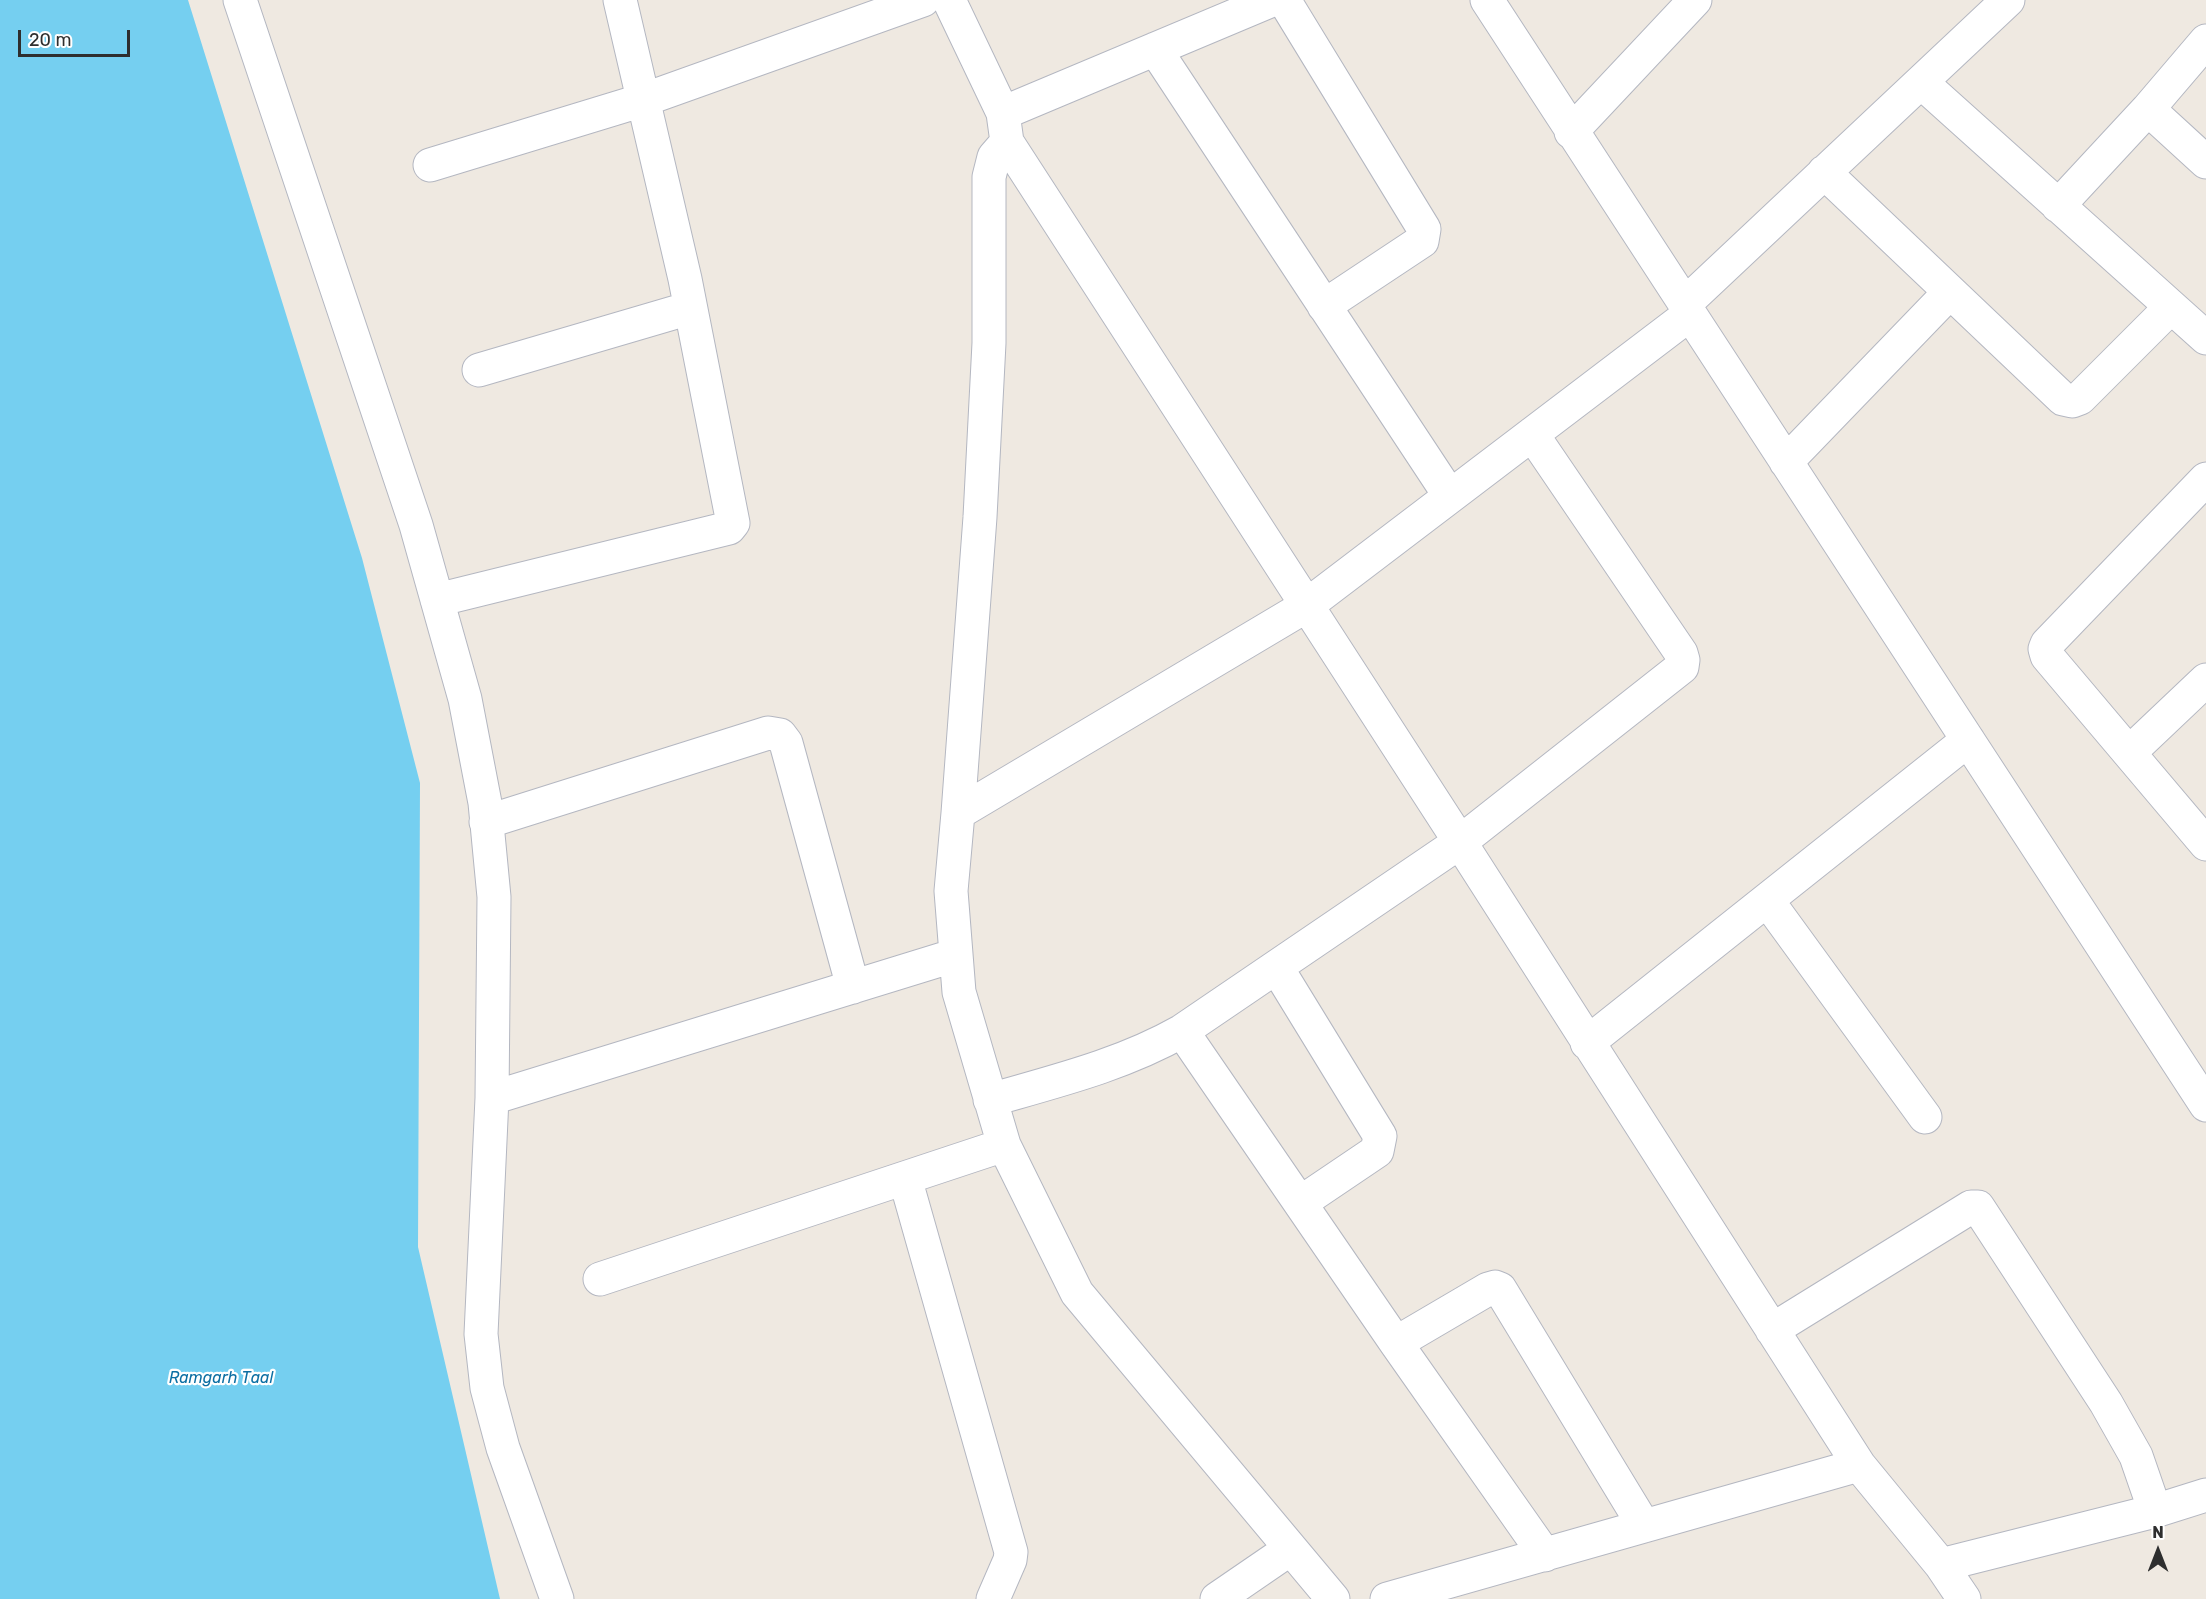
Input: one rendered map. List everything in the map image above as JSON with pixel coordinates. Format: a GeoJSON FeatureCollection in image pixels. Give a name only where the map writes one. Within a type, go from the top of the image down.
{"type":"FeatureCollection","features":[{"type":"Feature","properties":{"kind":"street"},"geometry":{"type":"LineString","coordinates":[[240,0],[416,525],[465,699],[485,803],[494,897],[492,1098],[481,1334],[487,1388],[503,1448],[557,1599]]}},
{"type":"Feature","properties":{"kind":"street"},"geometry":{"type":"LineString","coordinates":[[433,590],[729,528],[733,523],[690,308],[620,0]]}},
{"type":"Feature","properties":{"kind":"street"},"geometry":{"type":"LineString","coordinates":[[430,165],[644,100],[923,0]]}},
{"type":"Feature","properties":{"kind":"street"},"geometry":{"type":"LineString","coordinates":[[949,0],[1005,127],[1306,606],[1460,842],[1859,1466],[1941,1565],[1964,1599]]}},
{"type":"Feature","properties":{"kind":"street"},"geometry":{"type":"LineString","coordinates":[[1272,0],[1155,49],[1005,127],[994,157],[989,177],[989,343],[980,517],[951,891],[959,992],[990,1100],[1004,1144],[1077,1293],[1333,1599]]}},
{"type":"Feature","properties":{"kind":"street"},"geometry":{"type":"LineString","coordinates":[[1284,0],[1424,229],[1422,241],[1324,306]]}},
{"type":"Feature","properties":{"kind":"street"},"geometry":{"type":"LineString","coordinates":[[1487,0],[2206,1105]]}},
{"type":"Feature","properties":{"kind":"street"},"geometry":{"type":"LineString","coordinates":[[958,813],[1306,606],[1532,434],[1688,311],[1690,298],[2008,0]]}},
{"type":"Feature","properties":{"kind":"street"},"geometry":{"type":"LineString","coordinates":[[1572,132],[1685,4]]}},
{"type":"Feature","properties":{"kind":"street"},"geometry":{"type":"LineString","coordinates":[[2058,206],[2148,109],[2206,41]]}},
{"type":"Feature","properties":{"kind":"street"},"geometry":{"type":"LineString","coordinates":[[1155,49],[1450,496]]}},
{"type":"Feature","properties":{"kind":"street"},"geometry":{"type":"LineString","coordinates":[[1921,82],[2206,338]]}},
{"type":"Feature","properties":{"kind":"street"},"geometry":{"type":"LineString","coordinates":[[2148,109],[2206,162]]}},
{"type":"Feature","properties":{"kind":"street"},"geometry":{"type":"LineString","coordinates":[[1824,172],[2063,399],[2072,401],[2080,398],[2171,307]]}},
{"type":"Feature","properties":{"kind":"street"},"geometry":{"type":"LineString","coordinates":[[1786,462],[1950,292]]}},
{"type":"Feature","properties":{"kind":"street"},"geometry":{"type":"LineString","coordinates":[[479,370],[690,308]]}},
{"type":"Feature","properties":{"kind":"street"},"geometry":{"type":"LineString","coordinates":[[990,1100],[1100,1068],[1156,1045],[1182,1030],[1277,968],[1460,842],[1682,667],[1681,653],[1532,434]]}},
{"type":"Feature","properties":{"kind":"street"},"geometry":{"type":"LineString","coordinates":[[2206,479],[2047,644],[2045,649],[2047,656],[2206,844]]}},
{"type":"Feature","properties":{"kind":"street"},"geometry":{"type":"LineString","coordinates":[[2130,752],[2206,680]]}},
{"type":"Feature","properties":{"kind":"street"},"geometry":{"type":"LineString","coordinates":[[486,822],[768,733],[780,735],[786,743],[853,987]]}},
{"type":"Feature","properties":{"kind":"street"},"geometry":{"type":"LineString","coordinates":[[1587,1043],[1968,740]]}},
{"type":"Feature","properties":{"kind":"street"},"geometry":{"type":"LineString","coordinates":[[1767,900],[1925,1117]]}},
{"type":"Feature","properties":{"kind":"street"},"geometry":{"type":"LineString","coordinates":[[492,1098],[956,955]]}},
{"type":"Feature","properties":{"kind":"street"},"geometry":{"type":"LineString","coordinates":[[1277,968],[1380,1137],[1377,1151],[1300,1203]]}},
{"type":"Feature","properties":{"kind":"street"},"geometry":{"type":"LineString","coordinates":[[1182,1030],[1396,1343],[1545,1554]]}},
{"type":"Feature","properties":{"kind":"street"},"geometry":{"type":"LineString","coordinates":[[600,1279],[1004,1144]]}},
{"type":"Feature","properties":{"kind":"street"},"geometry":{"type":"LineString","coordinates":[[905,1178],[1011,1552],[1010,1560],[993,1599]]}},
{"type":"Feature","properties":{"kind":"street"},"geometry":{"type":"LineString","coordinates":[[1772,1330],[1971,1208],[1978,1208],[2106,1402],[2136,1456],[2155,1511]]}},
{"type":"Feature","properties":{"kind":"street"},"geometry":{"type":"LineString","coordinates":[[1396,1343],[1488,1289],[1495,1287],[1500,1289],[1644,1526]]}},
{"type":"Feature","properties":{"kind":"street"},"geometry":{"type":"LineString","coordinates":[[1387,1599],[1859,1466]]}},
{"type":"Feature","properties":{"kind":"street"},"geometry":{"type":"LineString","coordinates":[[1941,1565],[2155,1511],[2206,1495]]}},
{"type":"Feature","properties":{"kind":"street"},"geometry":{"type":"LineString","coordinates":[[1217,1599],[1290,1549]]}},
{"type":"Feature","properties":{"kind":"water","name":"Ramgarh Taal"},"geometry":{"type":"Polygon","coordinates":[[[0,0],[188,0],[362,558],[420,783],[418,1247],[500,1599],[0,1599],[0,0]]]}}]}
